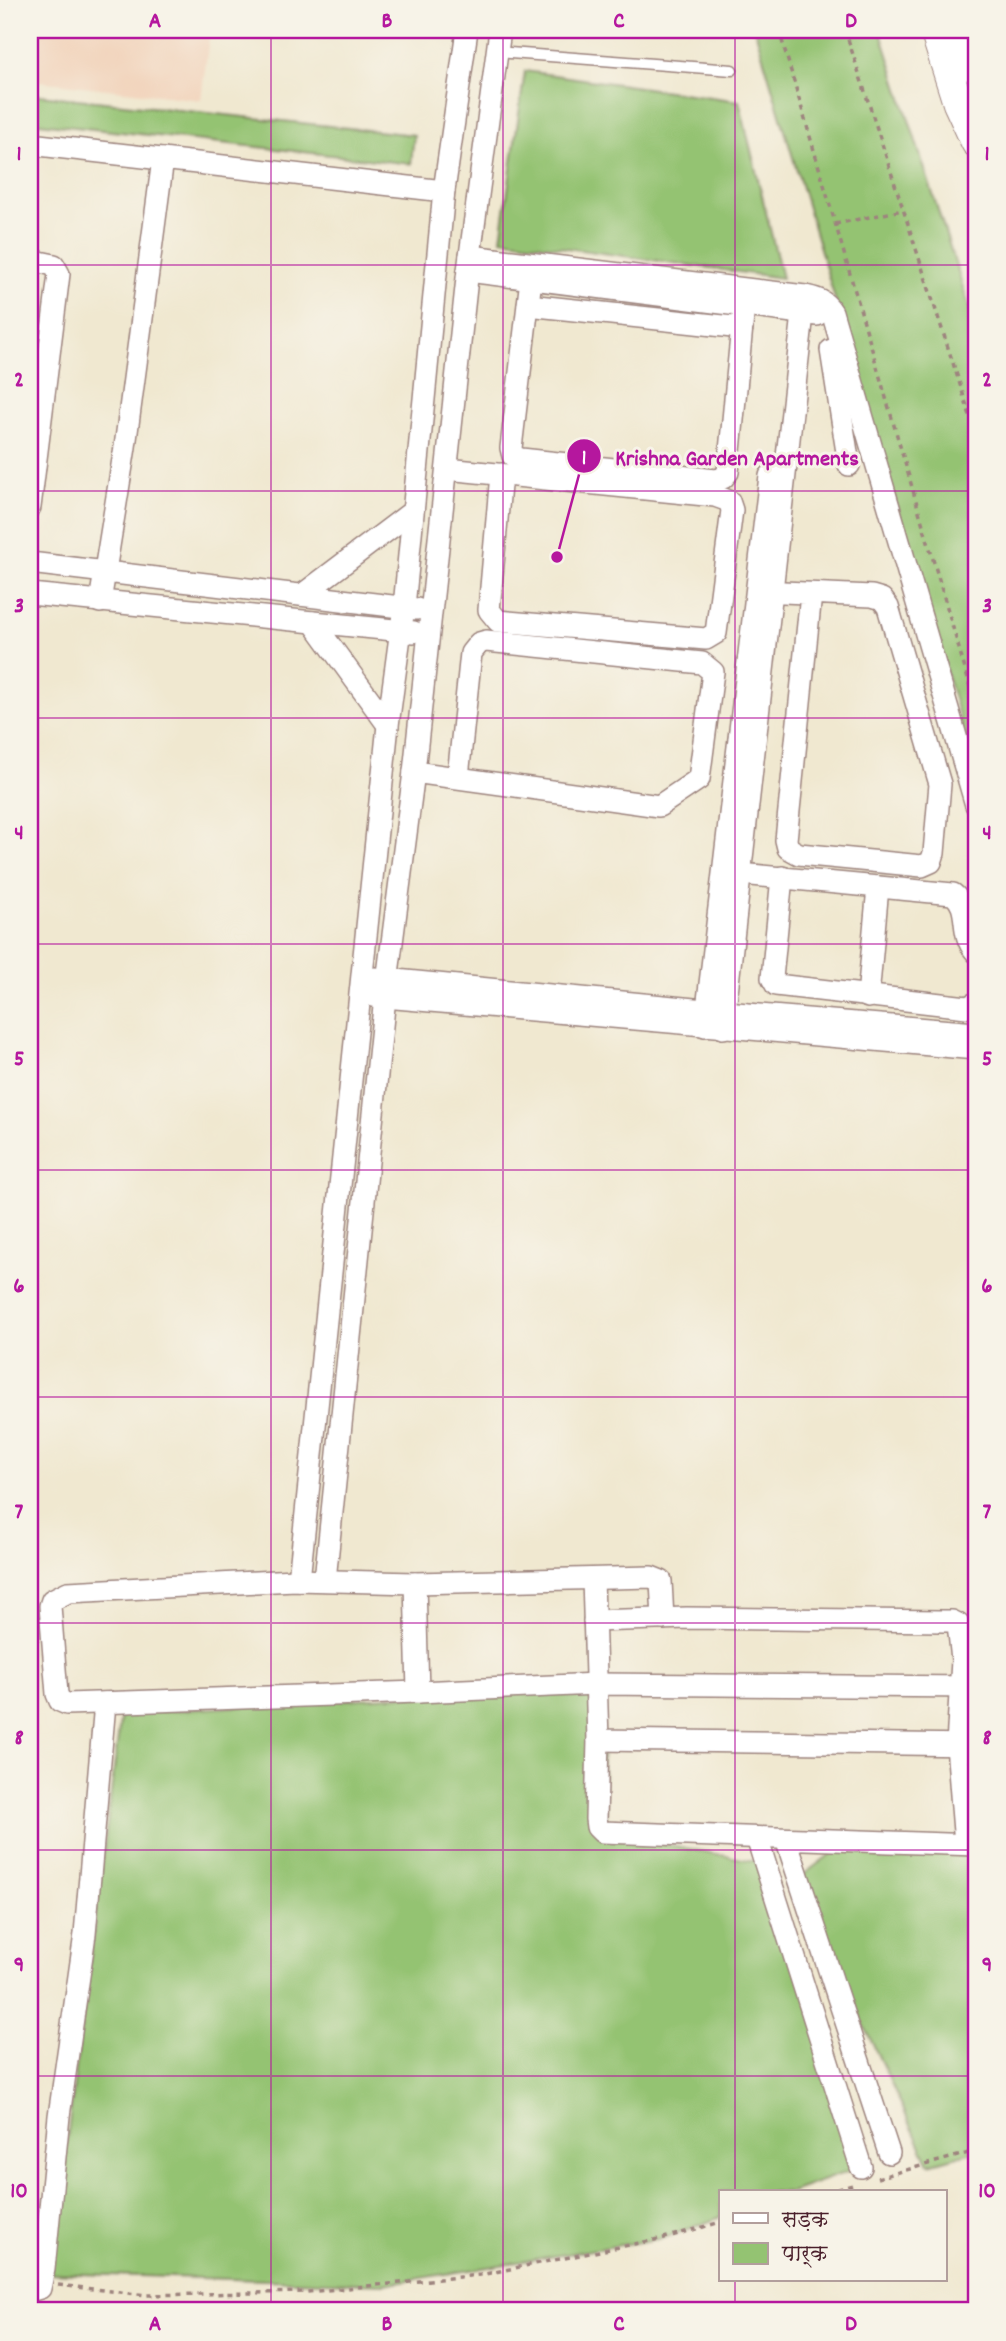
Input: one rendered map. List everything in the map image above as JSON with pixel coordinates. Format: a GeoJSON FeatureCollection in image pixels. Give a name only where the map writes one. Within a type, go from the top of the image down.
{"type":"FeatureCollection","features":[{"type":"Feature","properties":{"kind":"street"},"geometry":{"type":"LineString","coordinates":[[299,1580],[388,725],[404,607],[444,191],[467,30]]}},
{"type":"Feature","properties":{"kind":"street"},"geometry":{"type":"LineString","coordinates":[[326,1580],[386,988],[414,772],[469,263],[500,30]]}},
{"type":"Feature","properties":{"kind":"street"},"geometry":{"type":"LineString","coordinates":[[935,30],[958,103],[976,142]]}},
{"type":"Feature","properties":{"kind":"street"},"geometry":{"type":"LineString","coordinates":[[964,30],[976,68]]}},
{"type":"Feature","properties":{"kind":"street"},"geometry":{"type":"LineString","coordinates":[[30,144],[444,191]]}},
{"type":"Feature","properties":{"kind":"street"},"geometry":{"type":"LineString","coordinates":[[100,602],[125,447],[163,159]]}},
{"type":"Feature","properties":{"kind":"street"},"geometry":{"type":"LineString","coordinates":[[30,260],[54,265],[59,274],[30,508]]}},
{"type":"Feature","properties":{"kind":"street"},"geometry":{"type":"LineString","coordinates":[[469,263],[531,279],[744,304],[799,306],[822,300],[832,312],[976,805]]}},
{"type":"Feature","properties":{"kind":"street"},"geometry":{"type":"LineString","coordinates":[[469,263],[799,306],[822,316],[827,320],[849,466]]}},
{"type":"Feature","properties":{"kind":"street"},"geometry":{"type":"LineString","coordinates":[[531,279],[511,448],[513,456],[521,459],[716,480],[723,478],[728,472],[744,304]]}},
{"type":"Feature","properties":{"kind":"street"},"geometry":{"type":"LineString","coordinates":[[528,305],[742,328]]}},
{"type":"Feature","properties":{"kind":"street"},"geometry":{"type":"LineString","coordinates":[[715,1019],[766,506],[799,306]]}},
{"type":"Feature","properties":{"kind":"street"},"geometry":{"type":"LineString","coordinates":[[715,1019],[741,874],[772,592],[799,306]]}},
{"type":"Feature","properties":{"kind":"street"},"geometry":{"type":"LineString","coordinates":[[447,469],[715,496],[729,501],[766,506]]}},
{"type":"Feature","properties":{"kind":"street"},"geometry":{"type":"LineString","coordinates":[[501,474],[488,610],[498,621],[505,622],[706,639],[712,637],[716,633],[720,612],[732,510],[729,501]]}},
{"type":"Feature","properties":{"kind":"street"},"geometry":{"type":"LineString","coordinates":[[302,595],[413,511]]}},
{"type":"Feature","properties":{"kind":"street"},"geometry":{"type":"LineString","coordinates":[[30,563],[432,611]]}},
{"type":"Feature","properties":{"kind":"street"},"geometry":{"type":"LineString","coordinates":[[772,592],[872,596],[882,599],[888,607],[940,785],[934,853],[931,862],[922,866],[799,854],[788,848],[786,840],[811,594]]}},
{"type":"Feature","properties":{"kind":"street"},"geometry":{"type":"LineString","coordinates":[[30,594],[429,634]]}},
{"type":"Feature","properties":{"kind":"street"},"geometry":{"type":"LineString","coordinates":[[313,622],[388,725]]}},
{"type":"Feature","properties":{"kind":"street"},"geometry":{"type":"LineString","coordinates":[[414,772],[651,806],[664,804],[699,779],[713,672],[702,663],[486,641],[479,643],[471,653],[458,778]]}},
{"type":"Feature","properties":{"kind":"street"},"geometry":{"type":"LineString","coordinates":[[741,874],[953,894],[963,906],[966,937],[976,952]]}},
{"type":"Feature","properties":{"kind":"street"},"geometry":{"type":"LineString","coordinates":[[782,877],[772,978],[776,985],[967,1007],[976,1003]]}},
{"type":"Feature","properties":{"kind":"street"},"geometry":{"type":"LineString","coordinates":[[867,997],[878,887]]}},
{"type":"Feature","properties":{"kind":"street"},"geometry":{"type":"LineString","coordinates":[[361,986],[715,1019],[976,1049]]}},
{"type":"Feature","properties":{"kind":"street"},"geometry":{"type":"LineString","coordinates":[[715,1019],[976,1033]]}},
{"type":"Feature","properties":{"kind":"street"},"geometry":{"type":"LineString","coordinates":[[663,1619],[661,1581],[657,1578],[415,1583],[299,1580],[68,1592],[52,1600],[50,1606],[57,1694],[60,1701],[67,1704],[597,1684],[968,1687]]}},
{"type":"Feature","properties":{"kind":"street"},"geometry":{"type":"LineString","coordinates":[[593,1579],[594,1620],[597,1684],[598,1740],[596,1819],[597,1827],[602,1832],[970,1845],[968,1687],[958,1624],[952,1621],[594,1620]]}},
{"type":"Feature","properties":{"kind":"street"},"geometry":{"type":"LineString","coordinates":[[415,1583],[418,1692]]}},
{"type":"Feature","properties":{"kind":"street"},"geometry":{"type":"LineString","coordinates":[[35,2287],[85,1934],[105,1703]]}},
{"type":"Feature","properties":{"kind":"street"},"geometry":{"type":"LineString","coordinates":[[598,1740],[967,1745]]}},
{"type":"Feature","properties":{"kind":"street"},"geometry":{"type":"LineString","coordinates":[[757,1838],[861,2167]]}},
{"type":"Feature","properties":{"kind":"street"},"geometry":{"type":"LineString","coordinates":[[786,1839],[889,2152]]}},
{"type":"Feature","properties":{"kind":"lane"},"geometry":{"type":"LineString","coordinates":[[497,52],[732,71]]}},
{"type":"Feature","properties":{"kind":"path"},"geometry":{"type":"LineString","coordinates":[[779,30],[976,707]]}},
{"type":"Feature","properties":{"kind":"path"},"geometry":{"type":"LineString","coordinates":[[845,30],[976,434]]}},
{"type":"Feature","properties":{"kind":"path"},"geometry":{"type":"LineString","coordinates":[[835,224],[903,210]]}},
{"type":"Feature","properties":{"kind":"path"},"geometry":{"type":"LineString","coordinates":[[969,683],[976,682]]}},
{"type":"Feature","properties":{"kind":"path"},"geometry":{"type":"LineString","coordinates":[[835,2190],[976,2151]]}},
{"type":"Feature","properties":{"kind":"path"},"geometry":{"type":"LineString","coordinates":[[35,2287],[146,2295],[307,2292],[480,2275],[664,2238],[719,2223]]}},
{"type":"Feature","properties":{"kind":"shaded area"},"geometry":{"type":"Polygon","coordinates":[[[30,30],[210,30],[201,100],[30,80],[30,30]]]}},
{"type":"Feature","properties":{"kind":"green space"},"geometry":{"type":"Polygon","coordinates":[[[755,30],[880,30],[976,328],[976,773],[755,30]]]}},
{"type":"Feature","properties":{"kind":"green space"},"geometry":{"type":"Polygon","coordinates":[[[525,71],[739,101],[782,278],[501,239],[525,71]]]}},
{"type":"Feature","properties":{"kind":"green space"},"geometry":{"type":"Polygon","coordinates":[[[30,94],[414,135],[411,164],[30,122],[30,94]]]}},
{"type":"Feature","properties":{"kind":"green space"},"geometry":{"type":"Polygon","coordinates":[[[597,1684],[608,1834],[765,1863],[861,2167],[797,2190],[719,2190],[719,2218],[664,2238],[385,2284],[50,2273],[121,1714],[597,1684]]]}},
{"type":"Feature","properties":{"kind":"green space"},"geometry":{"type":"Polygon","coordinates":[[[848,1841],[976,1845],[976,2151],[929,2164],[808,1906],[799,1878],[848,1841]]]}},
{"type":"Feature","properties":{"kind":"place","name":"Krishna Garden Apartments"},"geometry":{"type":"Point","coordinates":[557,557]}}]}
